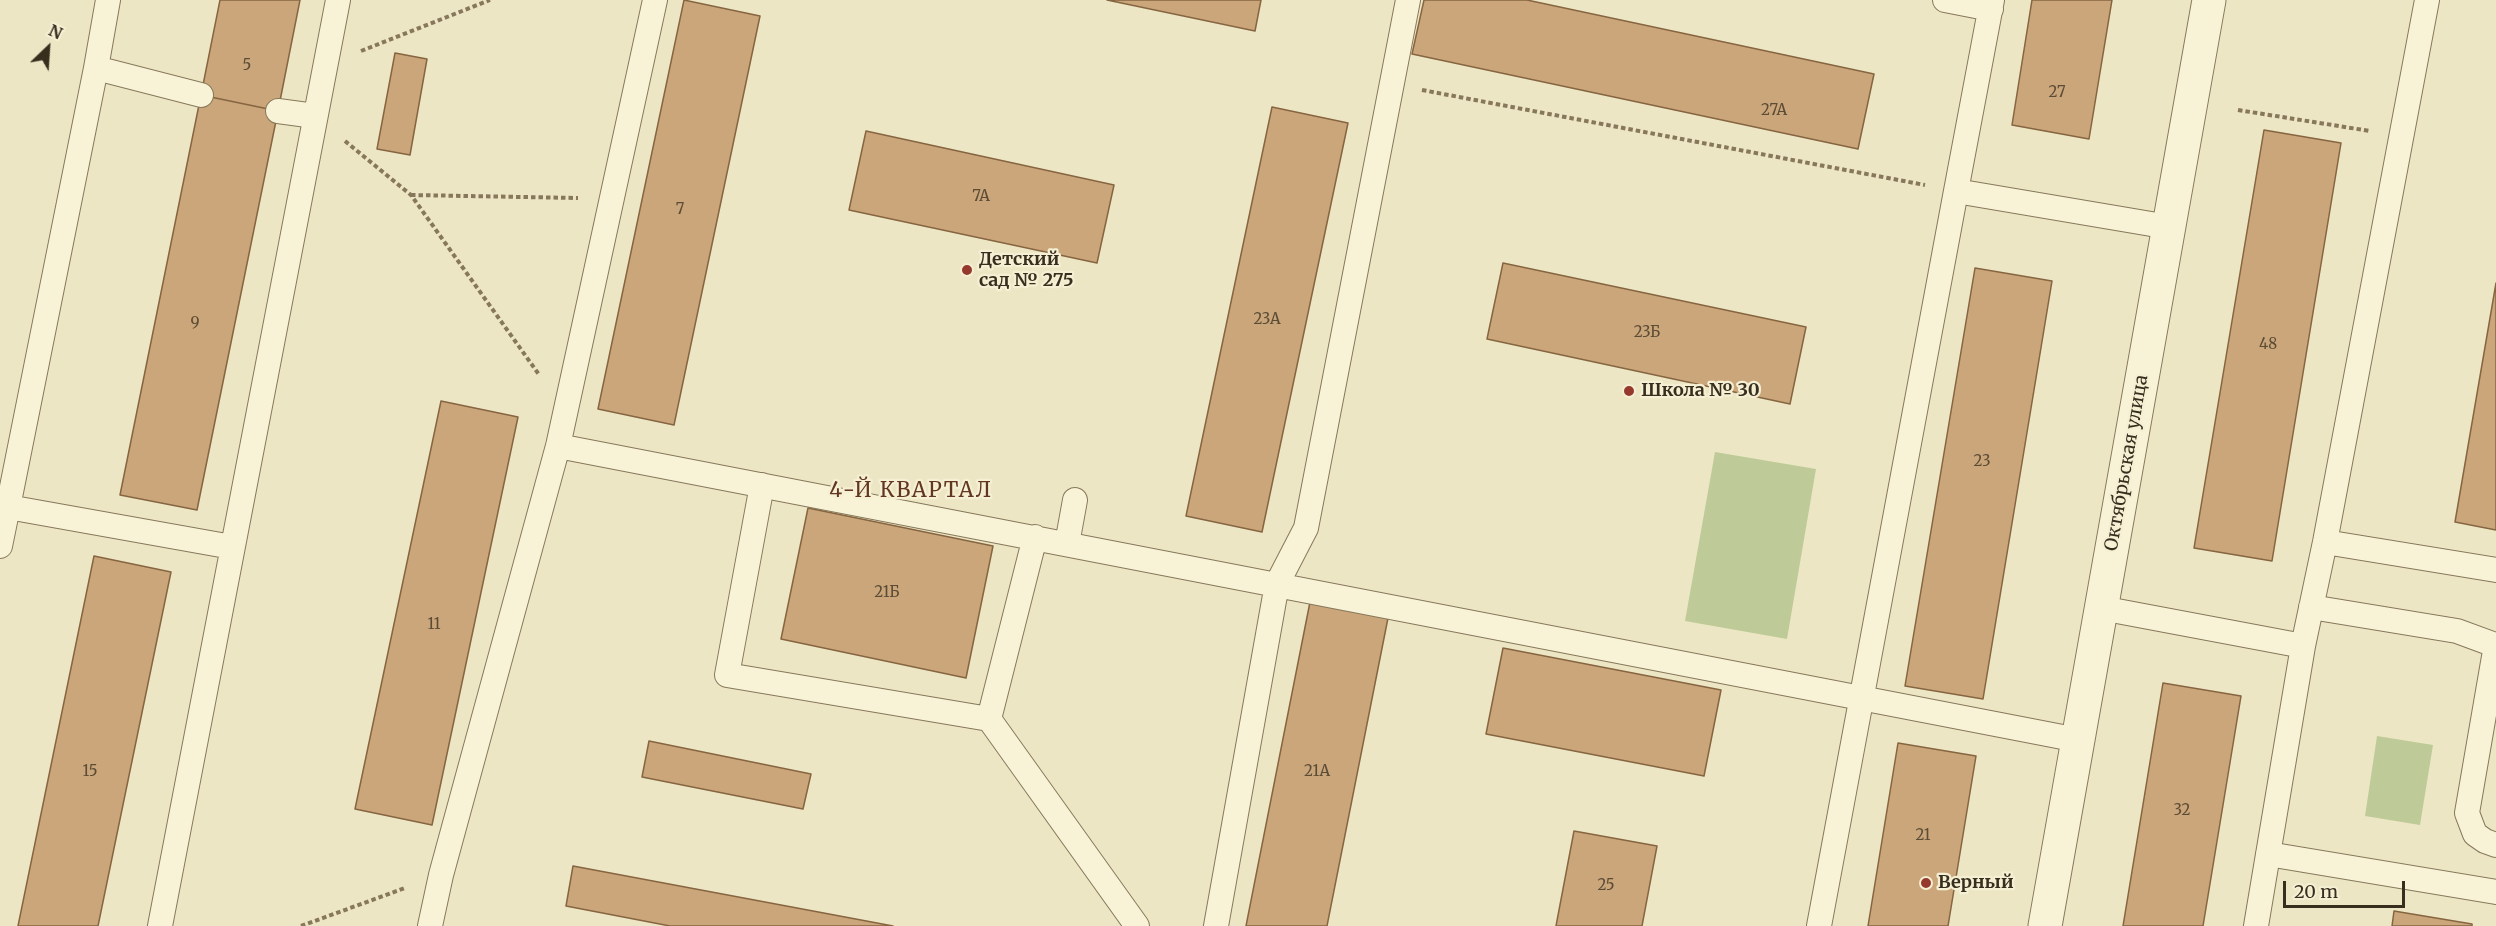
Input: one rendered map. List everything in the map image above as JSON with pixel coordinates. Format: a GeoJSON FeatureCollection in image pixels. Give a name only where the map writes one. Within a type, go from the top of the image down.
{"type":"FeatureCollection","features":[{"type":"Feature","properties":{"kind":"street","name":"Октябрьская улица"},"geometry":{"type":"LineString","coordinates":[[2045,926],[2209,0]]}},
{"type":"Feature","properties":{"kind":"lane"},"geometry":{"type":"LineString","coordinates":[[0,546],[108,0]]}},
{"type":"Feature","properties":{"kind":"lane"},"geometry":{"type":"LineString","coordinates":[[160,926],[338,0]]}},
{"type":"Feature","properties":{"kind":"lane"},"geometry":{"type":"LineString","coordinates":[[430,926],[441,875],[558,446],[655,0]]}},
{"type":"Feature","properties":{"kind":"lane"},"geometry":{"type":"LineString","coordinates":[[1216,926],[1277,584],[1306,528],[1408,0]]}},
{"type":"Feature","properties":{"kind":"lane"},"geometry":{"type":"LineString","coordinates":[[1819,926],[1991,4],[1945,0]]}},
{"type":"Feature","properties":{"kind":"lane"},"geometry":{"type":"LineString","coordinates":[[2256,926],[2303,646],[2325,542],[2427,0]]}},
{"type":"Feature","properties":{"kind":"lane"},"geometry":{"type":"LineString","coordinates":[[96,68],[201,95]]}},
{"type":"Feature","properties":{"kind":"lane"},"geometry":{"type":"LineString","coordinates":[[278,111],[315,116]]}},
{"type":"Feature","properties":{"kind":"lane"},"geometry":{"type":"LineString","coordinates":[[1956,191],[2169,227]]}},
{"type":"Feature","properties":{"kind":"lane"},"geometry":{"type":"LineString","coordinates":[[558,446],[2078,740]]}},
{"type":"Feature","properties":{"kind":"lane"},"geometry":{"type":"LineString","coordinates":[[762,485],[727,675],[989,719],[1137,926]]}},
{"type":"Feature","properties":{"kind":"lane"},"geometry":{"type":"LineString","coordinates":[[1066,544],[1075,500]]}},
{"type":"Feature","properties":{"kind":"lane"},"geometry":{"type":"LineString","coordinates":[[8,507],[232,548]]}},
{"type":"Feature","properties":{"kind":"lane"},"geometry":{"type":"LineString","coordinates":[[989,719],[1035,537]]}},
{"type":"Feature","properties":{"kind":"lane"},"geometry":{"type":"LineString","coordinates":[[2325,542],[2496,570]]}},
{"type":"Feature","properties":{"kind":"lane"},"geometry":{"type":"LineString","coordinates":[[2311,607],[2457,631],[2495,645],[2467,813],[2475,834],[2496,845]]}},
{"type":"Feature","properties":{"kind":"lane"},"geometry":{"type":"LineString","coordinates":[[2102,608],[2303,646]]}},
{"type":"Feature","properties":{"kind":"lane"},"geometry":{"type":"LineString","coordinates":[[2268,854],[2496,892]]}},
{"type":"Feature","properties":{"kind":"path"},"geometry":{"type":"LineString","coordinates":[[324,66],[490,0]]}},
{"type":"Feature","properties":{"kind":"path"},"geometry":{"type":"LineString","coordinates":[[1392,84],[1956,191]]}},
{"type":"Feature","properties":{"kind":"path"},"geometry":{"type":"LineString","coordinates":[[2238,110],[2401,136]]}},
{"type":"Feature","properties":{"kind":"path"},"geometry":{"type":"LineString","coordinates":[[315,116],[411,195],[565,413]]}},
{"type":"Feature","properties":{"kind":"path"},"geometry":{"type":"LineString","coordinates":[[411,195],[612,199]]}},
{"type":"Feature","properties":{"kind":"path"},"geometry":{"type":"LineString","coordinates":[[301,926],[441,875]]}},
{"type":"Feature","properties":{"kind":"green space"},"geometry":{"type":"Polygon","coordinates":[[[1715,452],[1816,469],[1787,639],[1685,621],[1715,452]]]}},
{"type":"Feature","properties":{"kind":"green space"},"geometry":{"type":"Polygon","coordinates":[[[2377,736],[2433,745],[2420,825],[2365,816],[2377,736]]]}},
{"type":"Feature","properties":{"kind":"building"},"geometry":{"type":"Polygon","coordinates":[[[220,0],[300,0],[278,111],[201,95],[220,0]]]}},
{"type":"Feature","properties":{"kind":"building"},"geometry":{"type":"Polygon","coordinates":[[[684,0],[760,16],[674,425],[598,409],[684,0]]]}},
{"type":"Feature","properties":{"kind":"building"},"geometry":{"type":"Polygon","coordinates":[[[1107,0],[1261,0],[1255,31],[1107,0]]]}},
{"type":"Feature","properties":{"kind":"building"},"geometry":{"type":"Polygon","coordinates":[[[1424,0],[1527,0],[1874,74],[1858,149],[1412,54],[1424,0]]]}},
{"type":"Feature","properties":{"kind":"building"},"geometry":{"type":"Polygon","coordinates":[[[2032,0],[2112,0],[2089,139],[2012,125],[2032,0]]]}},
{"type":"Feature","properties":{"kind":"building"},"geometry":{"type":"Polygon","coordinates":[[[395,53],[427,59],[410,155],[377,149],[395,53]]]}},
{"type":"Feature","properties":{"kind":"building"},"geometry":{"type":"Polygon","coordinates":[[[201,95],[278,111],[197,510],[120,495],[201,95]]]}},
{"type":"Feature","properties":{"kind":"building"},"geometry":{"type":"Polygon","coordinates":[[[1272,107],[1348,123],[1262,532],[1186,516],[1272,107]]]}},
{"type":"Feature","properties":{"kind":"building"},"geometry":{"type":"Polygon","coordinates":[[[2264,130],[2341,143],[2272,561],[2194,548],[2264,130]]]}},
{"type":"Feature","properties":{"kind":"building"},"geometry":{"type":"Polygon","coordinates":[[[866,131],[1114,185],[1097,263],[849,210],[866,131]]]}},
{"type":"Feature","properties":{"kind":"building"},"geometry":{"type":"Polygon","coordinates":[[[1503,263],[1806,327],[1790,404],[1487,339],[1503,263]]]}},
{"type":"Feature","properties":{"kind":"building"},"geometry":{"type":"Polygon","coordinates":[[[1975,268],[2052,281],[1983,699],[1905,686],[1975,268]]]}},
{"type":"Feature","properties":{"kind":"building"},"geometry":{"type":"Polygon","coordinates":[[[2496,283],[2496,530],[2455,522],[2496,283]]]}},
{"type":"Feature","properties":{"kind":"building"},"geometry":{"type":"Polygon","coordinates":[[[441,401],[518,417],[432,825],[355,809],[441,401]]]}},
{"type":"Feature","properties":{"kind":"building"},"geometry":{"type":"Polygon","coordinates":[[[808,508],[993,546],[966,678],[781,639],[808,508]]]}},
{"type":"Feature","properties":{"kind":"building"},"geometry":{"type":"Polygon","coordinates":[[[94,556],[171,572],[98,926],[18,926],[94,556]]]}},
{"type":"Feature","properties":{"kind":"building"},"geometry":{"type":"Polygon","coordinates":[[[1310,602],[1388,618],[1327,926],[1246,926],[1310,602]]]}},
{"type":"Feature","properties":{"kind":"building"},"geometry":{"type":"Polygon","coordinates":[[[1503,648],[1721,690],[1704,776],[1486,734],[1503,648]]]}},
{"type":"Feature","properties":{"kind":"building"},"geometry":{"type":"Polygon","coordinates":[[[2163,683],[2241,696],[2203,926],[2123,926],[2163,683]]]}},
{"type":"Feature","properties":{"kind":"building"},"geometry":{"type":"Polygon","coordinates":[[[649,741],[811,774],[803,809],[642,777],[649,741]]]}},
{"type":"Feature","properties":{"kind":"building"},"geometry":{"type":"Polygon","coordinates":[[[1898,743],[1976,756],[1948,926],[1868,926],[1898,743]]]}},
{"type":"Feature","properties":{"kind":"building"},"geometry":{"type":"Polygon","coordinates":[[[1574,831],[1657,846],[1642,926],[1556,926],[1574,831]]]}},
{"type":"Feature","properties":{"kind":"building"},"geometry":{"type":"Polygon","coordinates":[[[573,866],[893,926],[670,926],[566,906],[573,866]]]}},
{"type":"Feature","properties":{"kind":"building"},"geometry":{"type":"Polygon","coordinates":[[[2394,911],[2472,924],[2472,926],[2392,926],[2394,911]]]}},
{"type":"Feature","properties":{"kind":"place","name":"Детский сад № 275"},"geometry":{"type":"Point","coordinates":[967,270]}},
{"type":"Feature","properties":{"kind":"place","name":"Школа № 30"},"geometry":{"type":"Point","coordinates":[1629,391]}},
{"type":"Feature","properties":{"kind":"place","name":"Верный"},"geometry":{"type":"Point","coordinates":[1926,883]}},
{"type":"Feature","properties":{"kind":"district","name":"4-Й КВАРТАЛ"},"geometry":{"type":"Point","coordinates":[911,491]}}]}
